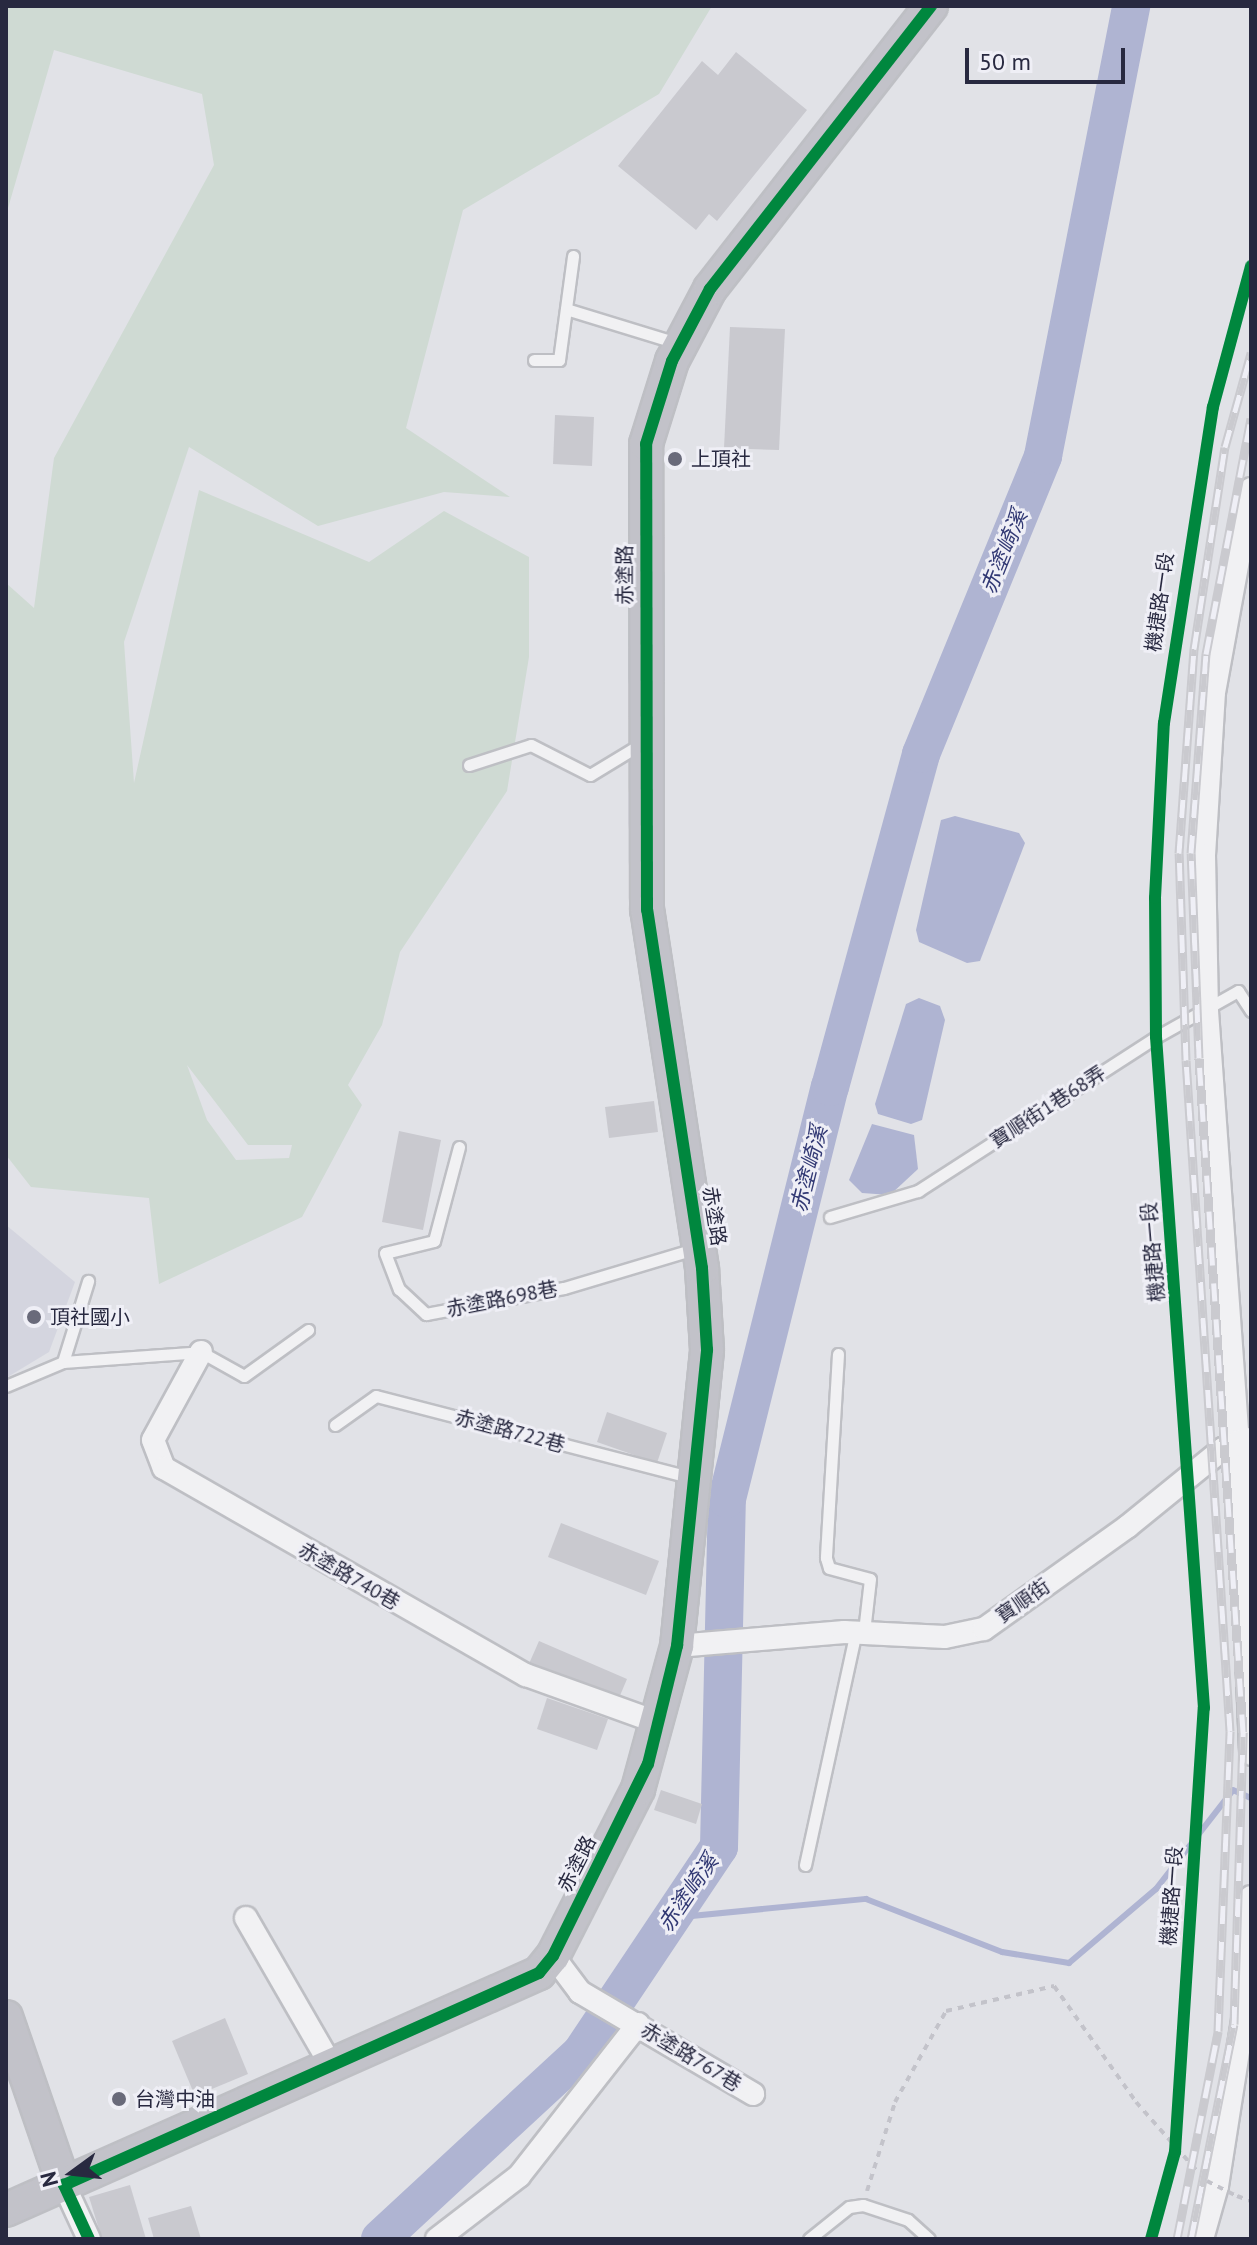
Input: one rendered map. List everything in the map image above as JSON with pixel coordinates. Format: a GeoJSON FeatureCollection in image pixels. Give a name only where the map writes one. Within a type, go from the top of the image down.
{"type":"FeatureCollection","features":[{"type":"Feature","properties":{"kind":"street","name":"赤塗路"},"geometry":{"type":"LineString","coordinates":[[14,2208],[531,1977],[553,1956],[638,1789],[688,1643],[694,1478],[707,1350],[699,1248],[647,910],[646,444],[681,345],[710,289],[931,6]]}},
{"type":"Feature","properties":{"kind":"street"},"geometry":{"type":"LineString","coordinates":[[1251,489],[1214,692],[1204,855],[1207,1011],[1244,1440],[1251,1754]]}},
{"type":"Feature","properties":{"kind":"street","name":"赤塗路740巷"},"geometry":{"type":"LineString","coordinates":[[201,1352],[153,1440],[164,1468],[526,1675],[659,1723]]}},
{"type":"Feature","properties":{"kind":"street","name":"寶順街"},"geometry":{"type":"LineString","coordinates":[[688,1643],[860,1632],[945,1637],[984,1629],[1244,1440]]}},
{"type":"Feature","properties":{"kind":"street"},"geometry":{"type":"LineString","coordinates":[[1202,2239],[1217,2186],[1247,1995],[1251,1897]]}},
{"type":"Feature","properties":{"kind":"street"},"geometry":{"type":"LineString","coordinates":[[246,1918],[332,2067]]}},
{"type":"Feature","properties":{"kind":"street","name":"赤塗路767巷"},"geometry":{"type":"LineString","coordinates":[[553,1956],[580,1992],[753,2094]]}},
{"type":"Feature","properties":{"kind":"street"},"geometry":{"type":"LineString","coordinates":[[6,2017],[64,2185],[89,2239]]}},
{"type":"Feature","properties":{"kind":"street"},"geometry":{"type":"LineString","coordinates":[[437,2239],[519,2176],[634,2022]]}},
{"type":"Feature","properties":{"kind":"lane"},"geometry":{"type":"LineString","coordinates":[[534,360],[559,360],[573,256]]}},
{"type":"Feature","properties":{"kind":"lane"},"geometry":{"type":"LineString","coordinates":[[566,309],[681,345]]}},
{"type":"Feature","properties":{"kind":"lane"},"geometry":{"type":"LineString","coordinates":[[469,765],[531,745],[590,775],[646,741]]}},
{"type":"Feature","properties":{"kind":"lane","name":"寶順街1巷68弄"},"geometry":{"type":"LineString","coordinates":[[830,1217],[918,1191],[1156,1037],[1238,991],[1251,1011]]}},
{"type":"Feature","properties":{"kind":"lane","name":"赤塗路698巷"},"geometry":{"type":"LineString","coordinates":[[459,1147],[434,1241],[385,1253],[399,1289],[426,1314],[564,1288],[699,1248]]}},
{"type":"Feature","properties":{"kind":"lane"},"geometry":{"type":"LineString","coordinates":[[63,1362],[88,1281]]}},
{"type":"Feature","properties":{"kind":"lane"},"geometry":{"type":"LineString","coordinates":[[6,1386],[63,1362],[201,1352],[244,1376],[308,1330]]}},
{"type":"Feature","properties":{"kind":"lane"},"geometry":{"type":"LineString","coordinates":[[805,1865],[870,1579],[829,1568],[826,1558],[838,1354]]}},
{"type":"Feature","properties":{"kind":"lane","name":"赤塗路722巷"},"geometry":{"type":"LineString","coordinates":[[335,1425],[376,1396],[694,1478]]}},
{"type":"Feature","properties":{"kind":"lane"},"geometry":{"type":"LineString","coordinates":[[1244,1440],[1251,1418]]}},
{"type":"Feature","properties":{"kind":"lane"},"geometry":{"type":"LineString","coordinates":[[809,2239],[849,2207],[863,2205],[908,2220],[929,2239]]}},
{"type":"Feature","properties":{"kind":"path"},"geometry":{"type":"LineString","coordinates":[[863,2205],[895,2102],[946,2011],[1054,1986],[1136,2102],[1207,2181],[1251,2201]]}},
{"type":"Feature","properties":{"kind":"path"},"geometry":{"type":"LineString","coordinates":[[1171,2166],[1177,2121]]}},
{"type":"Feature","properties":{"kind":"shaded area"},"geometry":{"type":"Polygon","coordinates":[[[6,6],[712,6],[659,94],[463,210],[406,428],[510,497],[444,492],[318,526],[189,447],[124,642],[134,783],[199,490],[369,562],[444,511],[529,557],[529,657],[507,791],[400,952],[382,1025],[348,1085],[362,1105],[302,1217],[159,1284],[149,1198],[31,1187],[6,1155],[6,583],[34,608],[54,458],[214,165],[202,94],[54,50],[6,215],[6,6]],[[187,1065],[207,1120],[236,1160],[289,1158],[292,1145],[248,1145],[187,1065]]]}},
{"type":"Feature","properties":{"kind":"shaded area","name":"頂社國小"},"geometry":{"type":"Polygon","coordinates":[[[6,1225],[75,1282],[49,1352],[6,1378],[6,1225]]]}},
{"type":"Feature","properties":{"kind":"water"},"geometry":{"type":"Polygon","coordinates":[[[955,816],[1019,833],[1025,843],[980,961],[967,963],[919,942],[916,930],[941,820],[955,816]]]}},
{"type":"Feature","properties":{"kind":"water"},"geometry":{"type":"Polygon","coordinates":[[[919,998],[940,1006],[945,1020],[922,1120],[911,1124],[878,1114],[875,1104],[906,1004],[919,998]]]}},
{"type":"Feature","properties":{"kind":"water"},"geometry":{"type":"Polygon","coordinates":[[[872,1124],[914,1135],[918,1169],[890,1195],[862,1193],[849,1180],[872,1124]]]}},
{"type":"Feature","properties":{"kind":"building"},"geometry":{"type":"Polygon","coordinates":[[[736,52],[807,110],[717,221],[709,214],[696,230],[618,166],[702,61],[718,75],[736,52]]]}},
{"type":"Feature","properties":{"kind":"building"},"geometry":{"type":"Polygon","coordinates":[[[730,327],[785,329],[779,450],[724,448],[730,327]]]}},
{"type":"Feature","properties":{"kind":"building"},"geometry":{"type":"Polygon","coordinates":[[[555,415],[594,417],[592,466],[553,464],[555,415]]]}},
{"type":"Feature","properties":{"kind":"building"},"geometry":{"type":"Polygon","coordinates":[[[654,1101],[658,1132],[609,1138],[605,1107],[654,1101]]]}},
{"type":"Feature","properties":{"kind":"building"},"geometry":{"type":"Polygon","coordinates":[[[399,1131],[441,1140],[423,1230],[382,1222],[399,1131]]]}},
{"type":"Feature","properties":{"kind":"building"},"geometry":{"type":"Polygon","coordinates":[[[607,1412],[667,1433],[657,1463],[597,1442],[607,1412]]]}},
{"type":"Feature","properties":{"kind":"building"},"geometry":{"type":"Polygon","coordinates":[[[561,1523],[659,1561],[646,1595],[548,1557],[561,1523]]]}},
{"type":"Feature","properties":{"kind":"building"},"geometry":{"type":"Polygon","coordinates":[[[539,1641],[627,1679],[616,1705],[528,1666],[539,1641]]]}},
{"type":"Feature","properties":{"kind":"building"},"geometry":{"type":"Polygon","coordinates":[[[547,1698],[608,1719],[597,1750],[537,1729],[547,1698]]]}},
{"type":"Feature","properties":{"kind":"building"},"geometry":{"type":"Polygon","coordinates":[[[661,1790],[702,1804],[696,1824],[654,1810],[661,1790]]]}},
{"type":"Feature","properties":{"kind":"building"},"geometry":{"type":"Polygon","coordinates":[[[225,2018],[248,2074],[195,2096],[172,2041],[225,2018]]]}},
{"type":"Feature","properties":{"kind":"building"},"geometry":{"type":"Polygon","coordinates":[[[130,2185],[146,2239],[102,2239],[89,2197],[130,2185]]]}},
{"type":"Feature","properties":{"kind":"building"},"geometry":{"type":"Polygon","coordinates":[[[191,2206],[201,2239],[154,2239],[148,2218],[191,2206]]]}},
{"type":"Feature","properties":{"kind":"waterway","name":"赤塗崎溪"},"geometry":{"type":"LineString","coordinates":[[380,2239],[581,2053],[719,1847],[727,1499],[830,1087],[921,754],[1043,456],[1131,6]]}},
{"type":"Feature","properties":{"kind":"waterway"},"geometry":{"type":"LineString","coordinates":[[671,1918],[866,1899],[1002,1952],[1069,1963],[1156,1889],[1233,1790],[1251,1798]]}},
{"type":"Feature","properties":{"kind":"railway"},"geometry":{"type":"LineString","coordinates":[[1177,2239],[1218,2031],[1230,1731],[1186,1060],[1179,853],[1194,649],[1225,447],[1251,353]]}},
{"type":"Feature","properties":{"kind":"railway"},"geometry":{"type":"LineString","coordinates":[[1191,2239],[1234,2024],[1243,1732],[1199,1058],[1191,853],[1206,654],[1251,418]]}},
{"type":"Feature","properties":{"kind":"cycle path"},"geometry":{"type":"LineString","coordinates":[[89,2239],[64,2185],[539,1973],[553,1956],[648,1764],[677,1646],[707,1350],[702,1268],[647,910],[646,444],[672,361],[710,289],[931,6]]}},
{"type":"Feature","properties":{"kind":"cycle path","name":"機捷路一段"},"geometry":{"type":"LineString","coordinates":[[1151,2239],[1175,2152],[1204,1708],[1156,1037],[1155,898],[1164,723],[1213,407],[1251,266]]}},
{"type":"Feature","properties":{"kind":"place","name":"上頂社"},"geometry":{"type":"Point","coordinates":[675,459]}},
{"type":"Feature","properties":{"kind":"place","name":"頂社國小"},"geometry":{"type":"Point","coordinates":[34,1317]}},
{"type":"Feature","properties":{"kind":"place","name":"台灣中油"},"geometry":{"type":"Point","coordinates":[119,2099]}}]}
